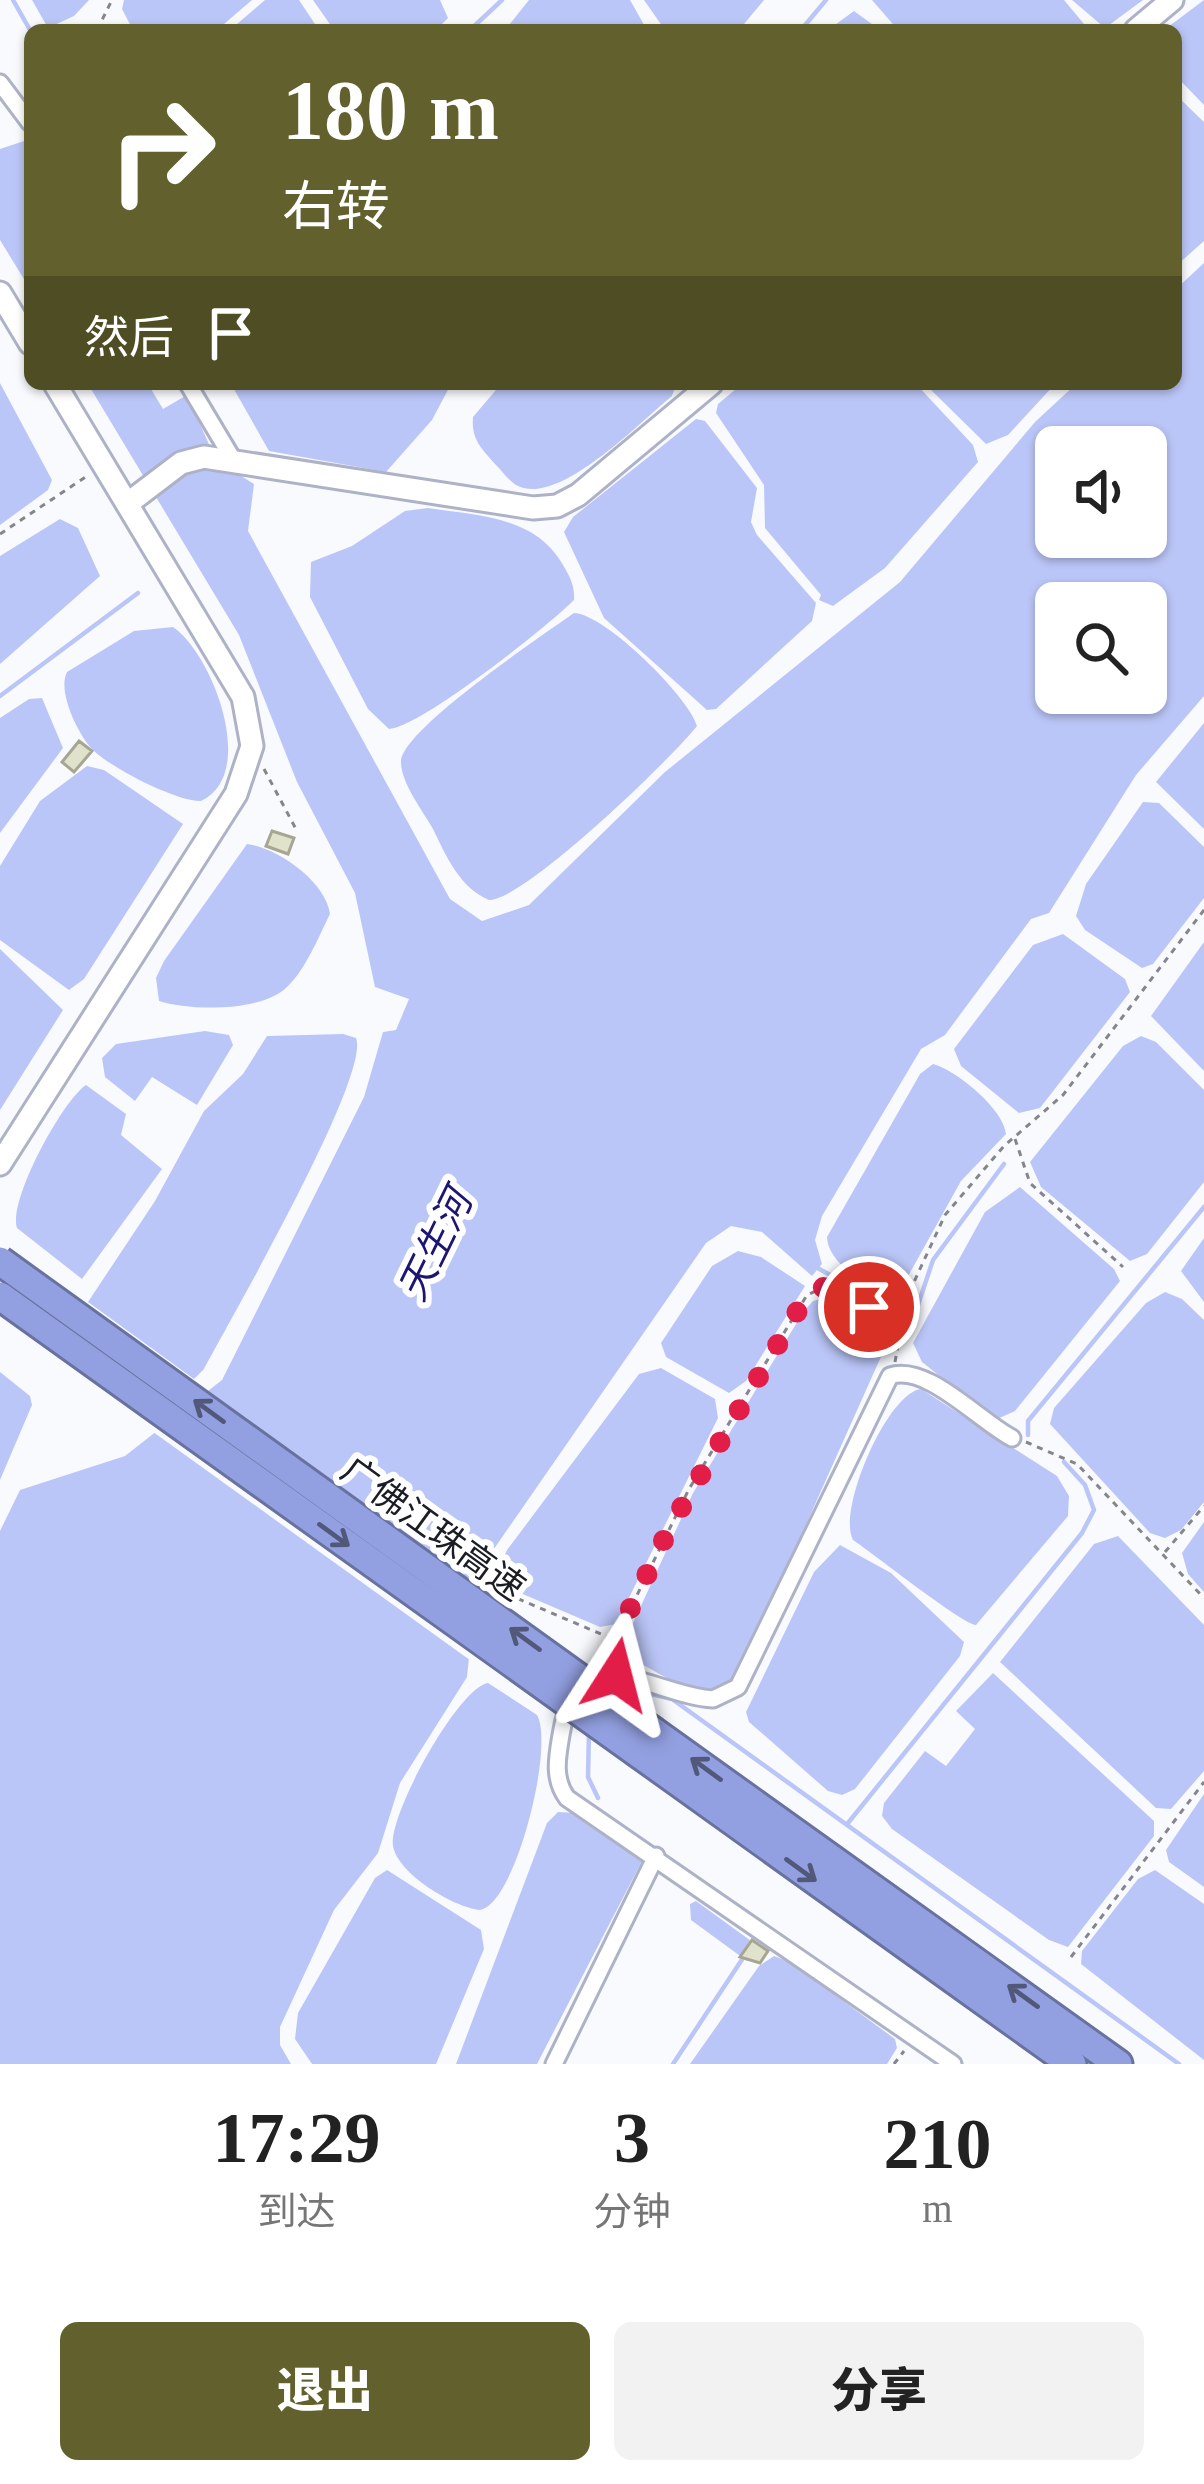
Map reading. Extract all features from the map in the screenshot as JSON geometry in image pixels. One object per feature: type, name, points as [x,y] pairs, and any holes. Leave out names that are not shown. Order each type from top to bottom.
[{"type":"highway","name":"广佛江珠高速","points":[[0,1261],[1072,2064]]},
{"type":"highway","name":"广佛江珠高速","points":[[0,1296],[1118,2064]]},
{"type":"street","points":[[1143,24],[1172,0]]},
{"type":"street","points":[[0,82],[24,116]]},
{"type":"street","points":[[0,293],[24,333]]},
{"type":"street","points":[[0,1164],[236,794],[252,746],[243,697],[59,390]]},
{"type":"street","points":[[192,390],[234,461]]},
{"type":"street","points":[[128,505],[181,463],[204,458],[533,508],[557,506],[578,495],[704,390]]},
{"type":"street","points":[[953,2064],[567,1798],[559,1786],[562,1725],[578,1692],[597,1680],[621,1675],[698,1699],[727,1696],[738,1687],[882,1385],[893,1376],[923,1376],[981,1422],[1012,1438]]},
{"type":"street","points":[[554,2064],[656,1856]]},
{"type":"path","points":[[0,534],[104,466]]},
{"type":"path","points":[[252,746],[297,831]]},
{"type":"path","points":[[893,1376],[907,1297],[945,1215],[1015,1137],[1063,1095],[1204,910]]},
{"type":"path","points":[[1015,1137],[1030,1183],[1123,1268]]},
{"type":"path","points":[[621,1675],[615,1640],[689,1489],[813,1289],[836,1288],[902,1326]]},
{"type":"path","points":[[1012,1438],[1077,1464],[1204,1598]]},
{"type":"path","points":[[1164,1553],[1204,1505]]},
{"type":"path","points":[[506,1594],[615,1640]]},
{"type":"path","points":[[1071,1957],[1204,1782]]},
{"type":"water","points":[[32,0],[89,0],[74,16],[46,24]]},
{"type":"water","points":[[124,0],[252,0],[224,24],[130,24],[122,9]]},
{"type":"water","points":[[265,0],[299,0],[315,24],[237,24]]},
{"type":"water","points":[[313,0],[440,0],[448,18],[442,24],[330,24]]},
{"type":"water","points":[[529,0],[630,0],[644,24],[510,24]]},
{"type":"water","points":[[644,0],[764,0],[744,24],[661,24]]},
{"type":"water","points":[[872,0],[1064,0],[1084,24],[893,24]]},
{"type":"water","points":[[1072,0],[1143,0],[1110,24],[1100,24]]},
{"type":"water","points":[[1204,0],[1204,105],[1182,82],[1182,24],[1172,24]]},
{"type":"water","points":[[854,11],[872,24],[836,24]]},
{"type":"water","points":[[1182,101],[1204,122],[1204,241],[1182,261]]},
{"type":"water","points":[[24,141],[24,279],[0,240],[0,149]]},
{"type":"water","name":"天生河","points":[[1204,263],[1204,696],[1136,775],[1049,913],[1031,919],[945,1035],[921,1049],[822,1216],[815,1240],[822,1264],[812,1276],[762,1232],[731,1226],[706,1243],[478,1572],[467,1677],[400,1783],[378,1853],[334,1910],[280,2027],[280,2045],[291,2064],[0,2064],[0,1531],[20,1490],[125,1456],[222,1380],[364,1097],[383,1032],[396,1030],[409,999],[375,987],[355,893],[297,782],[239,635],[92,390],[152,390],[163,409],[187,395],[216,460],[254,484],[248,531],[450,899],[482,921],[529,905],[665,772],[900,582],[1035,422],[1070,390],[1182,390],[1182,283]]},
{"type":"water","points":[[0,383],[52,480],[48,490],[0,525]]},
{"type":"water","points":[[234,390],[448,390],[432,420],[386,472],[269,451]]},
{"type":"water","points":[[496,390],[674,390],[598,459],[553,485],[533,489],[510,481],[482,449],[473,417]]},
{"type":"water","points":[[735,390],[922,390],[973,445],[978,462],[885,568],[833,606],[819,600],[821,595],[765,528],[764,485],[716,413],[718,404]]},
{"type":"water","points":[[931,390],[1049,390],[1008,435],[986,444]]},
{"type":"water","points":[[696,419],[705,421],[757,488],[751,522],[757,535],[816,603],[812,621],[716,709],[707,710],[604,618],[564,532],[573,517]]},
{"type":"water","points":[[428,508],[504,521],[537,537],[563,565],[574,600],[454,694],[389,729],[368,709],[310,597],[311,562],[352,546],[405,511]]},
{"type":"water","points":[[60,519],[78,528],[100,576],[0,664],[0,556]]},
{"type":"water","points":[[574,613],[605,627],[644,659],[679,696],[697,726],[564,854],[507,894],[489,900],[455,870],[408,788],[401,762],[407,748],[447,707]]},
{"type":"water","points":[[173,627],[202,661],[214,686],[228,741],[227,766],[218,787],[201,801],[160,790],[92,749],[71,712],[65,690],[67,672],[134,631]]},
{"type":"water","points":[[42,698],[63,748],[0,833],[0,718],[29,699]]},
{"type":"water","points":[[1204,723],[1204,829],[1156,782]]},
{"type":"water","points":[[87,766],[104,770],[183,824],[84,979],[69,990],[0,940],[0,866],[40,801]]},
{"type":"water","points":[[1143,802],[1159,803],[1204,847],[1204,898],[1153,964],[1142,968],[1085,930],[1076,916],[1086,884]]},
{"type":"water","points":[[247,844],[299,868],[327,902],[330,914],[306,962],[287,987],[261,1001],[207,1008],[159,1001],[156,978],[164,961]]},
{"type":"water","points":[[1063,934],[1125,979],[1130,992],[1040,1108],[1019,1113],[961,1066],[954,1049],[1033,945]]},
{"type":"water","points":[[1204,942],[1204,1071],[1151,1016]]},
{"type":"water","points":[[0,949],[63,1010],[0,1110]]},
{"type":"water","points":[[205,1031],[229,1035],[233,1045],[197,1105],[152,1077],[135,1101],[105,1077],[102,1058],[116,1044]]},
{"type":"water","points":[[343,1034],[356,1038],[355,1061],[342,1099],[267,1253],[204,1369],[194,1379],[88,1302],[155,1201],[204,1111],[243,1074],[267,1036]]},
{"type":"water","points":[[1141,1036],[1156,1042],[1204,1090],[1204,1182],[1147,1254],[1130,1261],[1041,1187],[1030,1162],[1123,1046]]},
{"type":"water","points":[[933,1064],[977,1092],[997,1113],[1006,1134],[961,1181],[902,1287],[880,1287],[844,1268],[827,1237],[920,1074]]},
{"type":"water","points":[[86,1085],[126,1114],[121,1135],[162,1169],[82,1279],[17,1228],[16,1215],[39,1152],[64,1110]]},
{"type":"water","points":[[1020,1187],[1114,1269],[1120,1281],[1015,1411],[995,1420],[922,1362],[913,1343],[985,1212]]},
{"type":"water","points":[[1204,1238],[1204,1302],[1181,1271]]},
{"type":"water","points":[[738,1251],[761,1257],[805,1286],[746,1381],[729,1393],[666,1357],[661,1343],[712,1266]]},
{"type":"water","points":[[1165,1292],[1182,1299],[1204,1320],[1204,1502],[1181,1530],[1165,1538],[1150,1533],[1050,1424],[1054,1408],[1146,1303]]},
{"type":"water","points":[[830,1297],[881,1327],[884,1350],[740,1672],[715,1688],[689,1687],[637,1661],[628,1634],[693,1493],[804,1311],[813,1301]]},
{"type":"water","points":[[661,1368],[715,1399],[718,1418],[616,1624],[600,1627],[511,1589],[498,1571],[507,1550],[639,1374]]},
{"type":"water","points":[[0,1372],[30,1396],[32,1405],[0,1480]]},
{"type":"water","points":[[921,1389],[1057,1476],[1069,1496],[1068,1516],[976,1625],[853,1540],[852,1505],[868,1455],[894,1410]]},
{"type":"water","points":[[1204,1522],[1204,1592],[1188,1574],[1182,1553]]},
{"type":"water","points":[[1118,1536],[1204,1625],[1204,1771],[1171,1809],[1156,1808],[1000,1662],[1094,1544]]},
{"type":"water","points":[[840,1545],[891,1573],[964,1642],[960,1656],[855,1789],[842,1795],[828,1791],[749,1722],[746,1712],[814,1572]]},
{"type":"water","points":[[993,1673],[1154,1821],[1154,1836],[1068,1947],[1049,1940],[892,1829],[882,1816],[884,1803],[925,1751],[946,1766],[975,1729],[956,1711]]},
{"type":"water","points":[[488,1683],[537,1715],[541,1758],[518,1854],[506,1882],[480,1910],[428,1887],[405,1867],[393,1846],[402,1808],[428,1754],[460,1706]]},
{"type":"water","points":[[1204,1794],[1204,1887],[1169,1862],[1166,1850]]},
{"type":"water","points":[[558,1812],[575,1813],[642,1861],[537,2064],[456,2064],[547,1823]]},
{"type":"water","points":[[387,1870],[481,1930],[484,1949],[436,2064],[312,2064],[295,2039],[298,2013],[375,1878]]},
{"type":"water","points":[[1155,1870],[1204,1904],[1204,2060],[1081,1964],[1082,1951],[1138,1879]]},
{"type":"water","points":[[696,1901],[758,1946],[747,1961],[691,1920],[690,1904]]},
{"type":"water","points":[[774,1956],[790,1962],[895,2039],[897,2048],[887,2064],[690,2064],[759,1966]]},
{"type":"pier","points":[[202,1388],[482,1589],[474,1663],[149,1429]]},
{"type":"building","points":[[79,741],[92,751],[74,772],[62,762]]},
{"type":"building","points":[[272,831],[294,838],[288,854],[266,846]]},
{"type":"building","points":[[752,1940],[768,1951],[760,1963],[740,1957]]},
{"type":"waterway","points":[[13,0],[27,24]]},
{"type":"waterway","points":[[476,24],[502,0]]},
{"type":"waterway","points":[[806,24],[826,0]]},
{"type":"waterway","points":[[0,696],[138,593]]},
{"type":"waterway","points":[[908,1309],[917,1308],[933,1260],[1004,1164]]},
{"type":"waterway","points":[[1028,1435],[1028,1421],[1204,1207]]},
{"type":"waterway","points":[[814,1266],[893,1310],[902,1310]]},
{"type":"waterway","points":[[848,1823],[1082,1533],[1094,1510],[1085,1485],[1064,1462]]},
{"type":"waterway","points":[[615,1694],[629,1689],[672,1699],[1179,2064]]},
{"type":"waterway","points":[[589,1731],[588,1777],[598,1798]]},
{"type":"waterway","points":[[673,2064],[743,1958]]},
{"type":"route","points":[[616,1675],[621,1675],[615,1640],[689,1489],[807,1295],[829,1285],[869,1307]]}]
